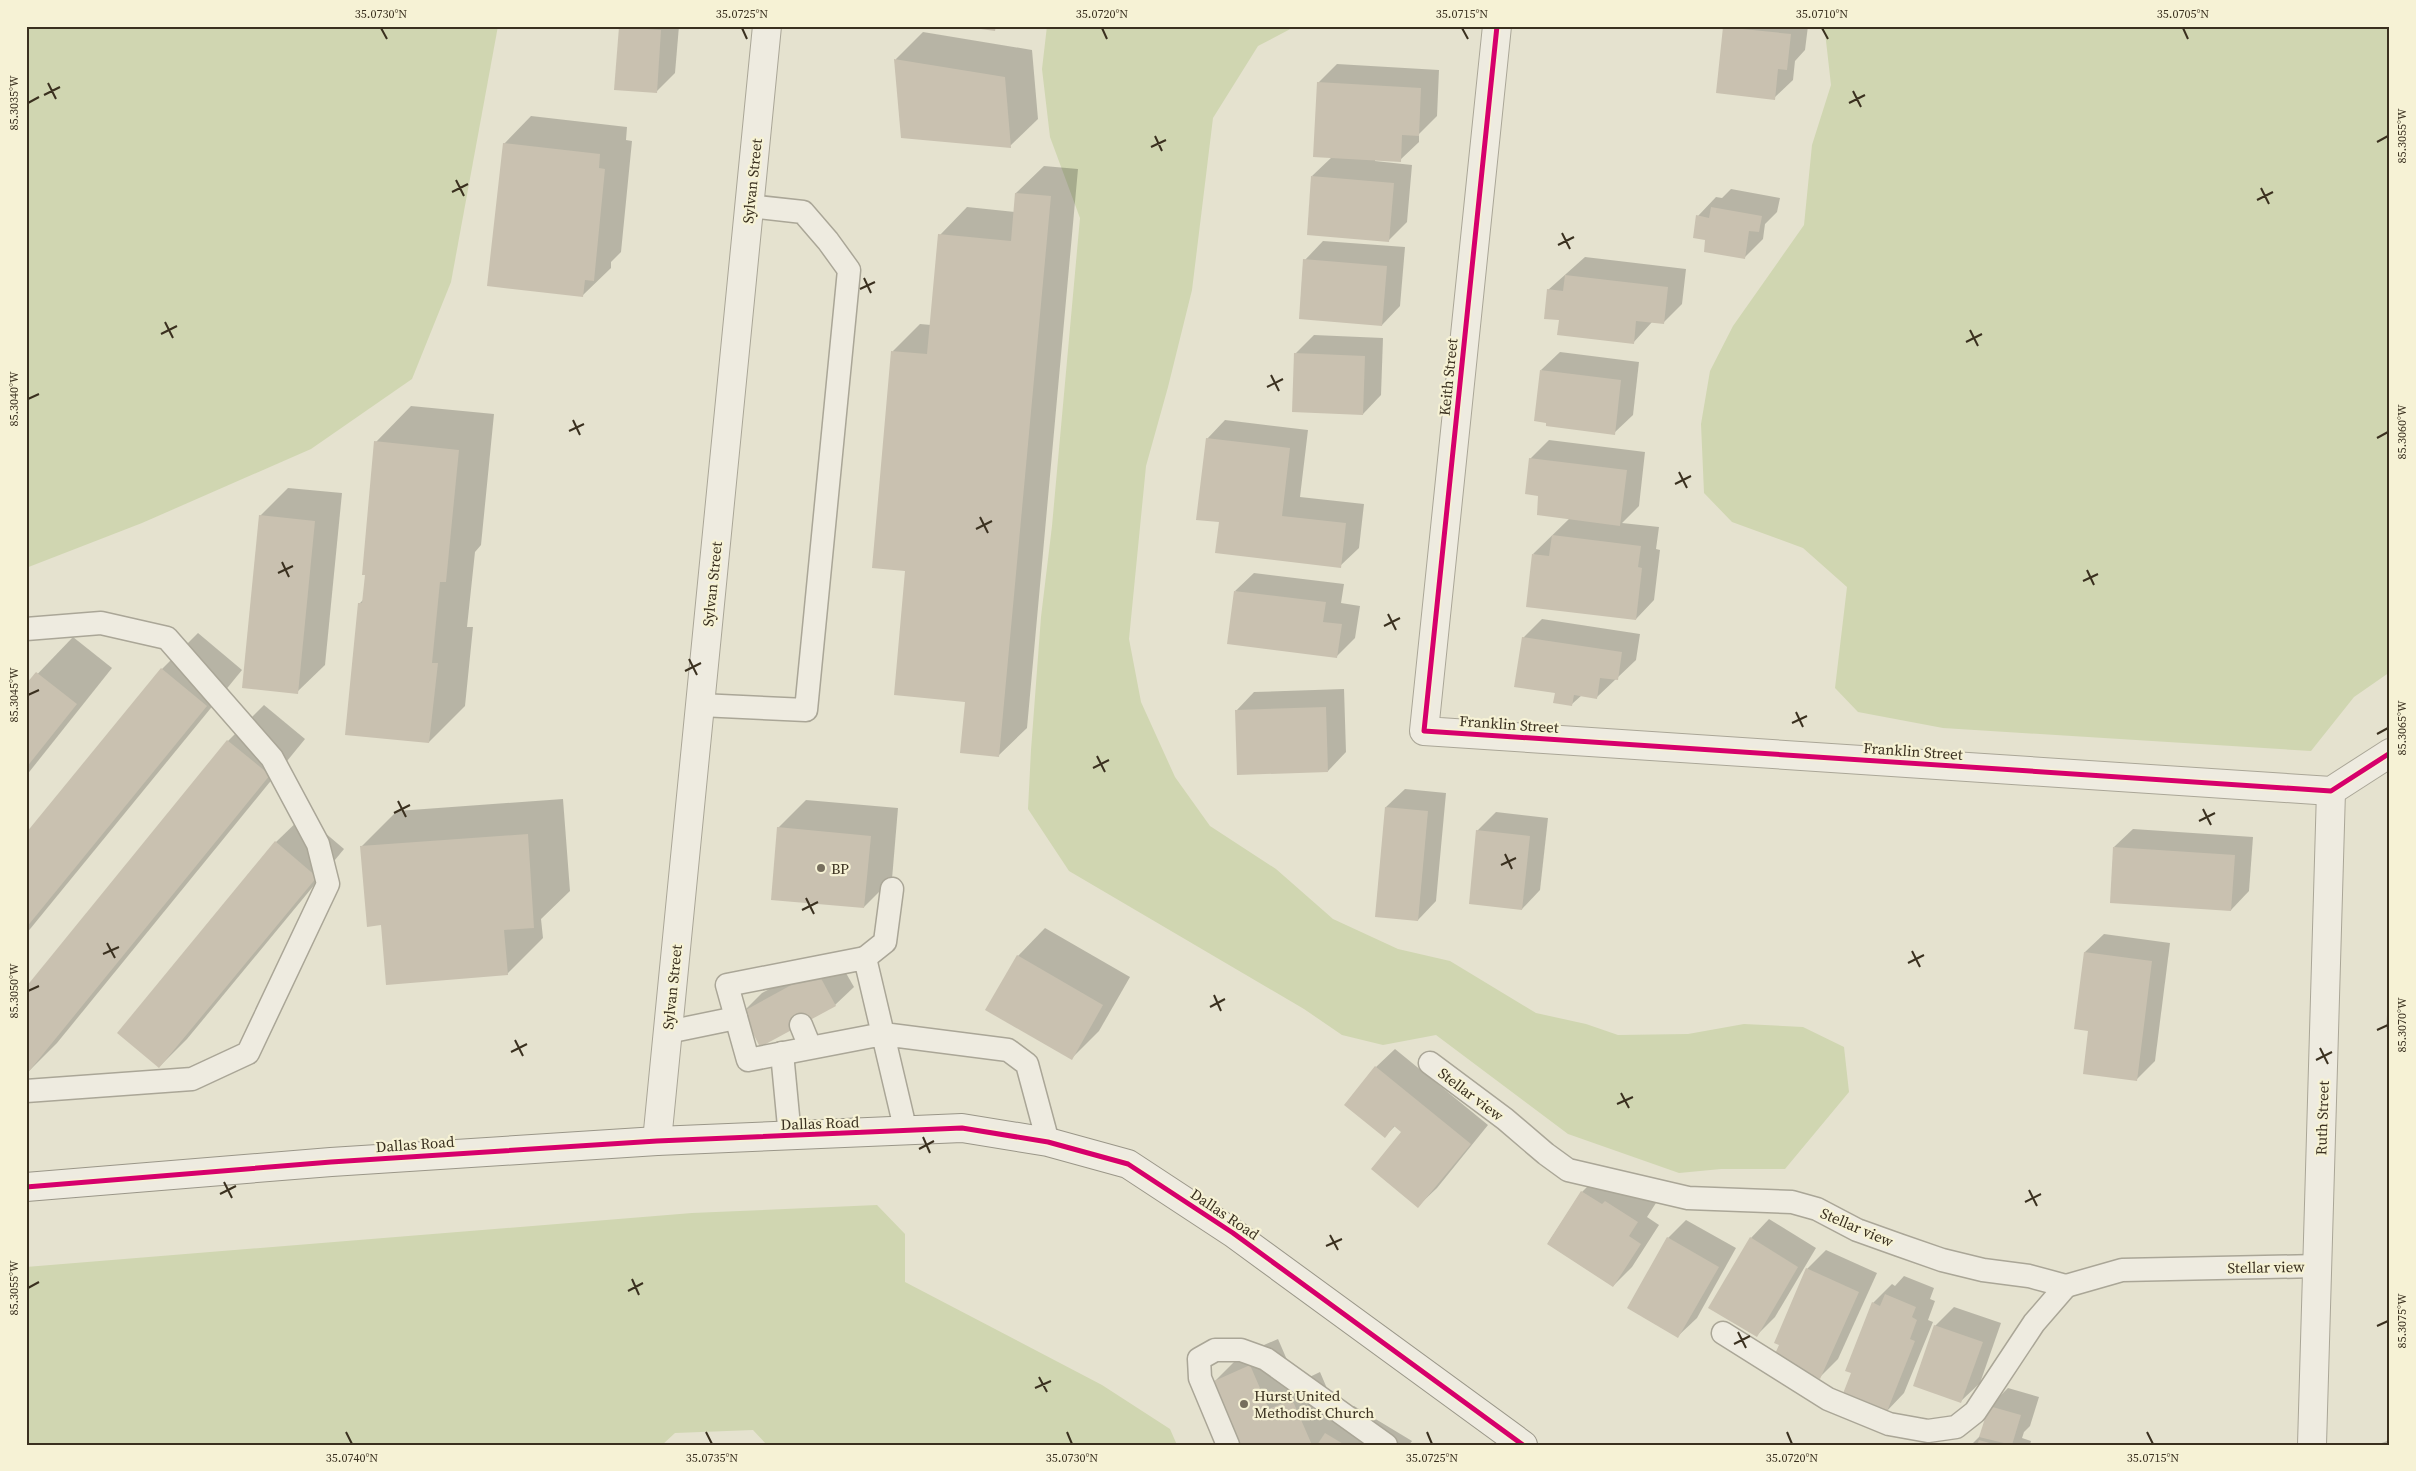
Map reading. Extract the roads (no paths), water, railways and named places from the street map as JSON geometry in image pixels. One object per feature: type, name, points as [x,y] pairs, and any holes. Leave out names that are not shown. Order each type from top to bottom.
[{"type":"street","name":"Sylvan Street","points":[[657,1141],[767,26]]},
{"type":"street","name":"Keith Street","points":[[1424,731],[1497,26]]},
{"type":"street","name":"Franklin Street","points":[[1424,731],[2331,791]]},
{"type":"street","points":[[2331,791],[2390,753]]},
{"type":"street","name":"Ruth Street","points":[[2312,1445],[2331,791]]},
{"type":"street","name":"Dallas Road","points":[[26,1187],[331,1162],[657,1141],[790,1137],[962,1128],[1048,1142],[1128,1164],[1233,1233],[1523,1445]]},
{"type":"lane","points":[[700,705],[806,710],[807,700],[849,270],[828,241],[803,212],[749,206]]},
{"type":"lane","points":[[26,629],[101,623],[167,638],[272,758],[318,844],[328,884],[248,1053],[192,1079],[26,1091]]},
{"type":"lane","points":[[892,889],[884,942],[864,958],[784,981],[728,985],[748,1060],[883,1034],[1008,1050],[1027,1064],[1048,1142]]},
{"type":"lane","points":[[864,958],[906,1132]]},
{"type":"lane","points":[[668,1032],[736,1018]]},
{"type":"lane","points":[[801,1025],[810,1047]]},
{"type":"lane","points":[[782,1053],[790,1137]]},
{"type":"lane","name":"Stellar view","points":[[1430,1063],[1505,1119],[1568,1170],[1688,1198],[1792,1202],[1817,1210],[1858,1230],[1942,1260],[1983,1270],[2029,1276],[2066,1286],[2122,1270],[2318,1266]]},
{"type":"lane","points":[[1723,1333],[1828,1399],[1889,1424],[1928,1431],[1956,1427],[1975,1412],[2034,1323],[2066,1286]]},
{"type":"lane","points":[[1228,1445],[1200,1378],[1199,1359],[1215,1350],[1241,1350],[1266,1359],[1386,1445]]},
{"type":"place","name":"BP","points":[[821,868]]},
{"type":"place","name":"Hurst United Methodist Church","points":[[1244,1404]]}]
